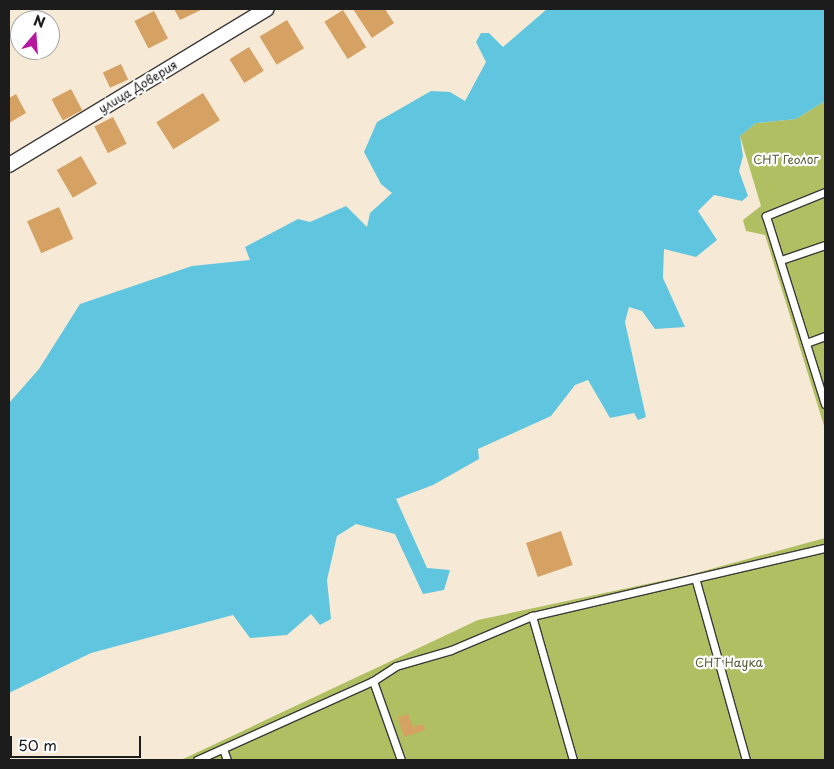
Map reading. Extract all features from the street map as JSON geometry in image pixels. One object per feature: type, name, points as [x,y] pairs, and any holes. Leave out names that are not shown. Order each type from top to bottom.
[{"type":"street","name":"улица Доверия","points":[[9,165],[267,9]]},
{"type":"lane","points":[[825,192],[766,216],[825,404]]},
{"type":"lane","points":[[781,260],[825,245]]},
{"type":"lane","points":[[806,343],[825,336]]},
{"type":"lane","points":[[197,760],[373,681],[396,666],[451,650],[532,616],[696,581],[825,548]]},
{"type":"lane","points":[[696,581],[746,760]]},
{"type":"lane","points":[[532,616],[573,760]]},
{"type":"lane","points":[[373,681],[401,760]]},
{"type":"lane","points":[[223,749],[227,760]]},
{"type":"green space","name":"СНТ Геолог","points":[[825,101],[825,429],[765,235],[746,231],[743,220],[761,206],[740,136],[756,123],[796,119]]},
{"type":"green space","name":"СНТ Наука","points":[[825,538],[825,760],[181,760],[478,620],[689,575]]},
{"type":"water","points":[[547,9],[825,9],[825,101],[796,119],[756,123],[740,136],[743,156],[739,171],[748,196],[742,201],[714,195],[698,211],[717,240],[696,257],[664,249],[663,278],[685,327],[655,329],[642,311],[629,307],[625,322],[646,417],[638,420],[634,413],[610,418],[588,380],[575,385],[551,416],[478,449],[479,459],[433,485],[396,499],[427,568],[450,570],[444,590],[423,594],[395,534],[356,524],[337,536],[327,580],[331,619],[320,625],[311,614],[287,635],[250,638],[233,615],[91,653],[9,693],[9,403],[39,369],[80,304],[192,266],[250,260],[245,247],[298,219],[310,222],[346,206],[367,227],[370,213],[392,193],[381,184],[364,152],[377,122],[431,91],[450,92],[465,101],[486,62],[476,42],[481,33],[489,33],[503,47]]},
{"type":"building","points":[[174,9],[203,9],[180,20]]},
{"type":"building","points":[[353,9],[385,9],[394,23],[372,38]]},
{"type":"building","points":[[343,10],[366,47],[348,59],[324,22]]},
{"type":"building","points":[[154,11],[168,39],[148,49],[134,21]]},
{"type":"building","points":[[287,20],[304,48],[277,65],[260,36]]},
{"type":"building","points":[[249,47],[264,71],[244,83],[229,59]]},
{"type":"building","points":[[121,64],[128,79],[110,88],[103,72]]},
{"type":"building","points":[[71,89],[82,110],[63,121],[52,99]]},
{"type":"building","points":[[203,93],[220,120],[173,149],[156,122]]},
{"type":"building","points":[[16,94],[26,113],[9,123],[9,98]]},
{"type":"building","points":[[113,117],[127,144],[108,153],[94,127]]},
{"type":"building","points":[[81,156],[97,184],[73,198],[57,170]]},
{"type":"building","points":[[59,207],[73,239],[41,253],[27,221]]},
{"type":"building","points":[[561,531],[573,565],[538,577],[526,543]]},
{"type":"building","points":[[408,714],[413,727],[423,724],[425,730],[404,737],[398,717]]}]
